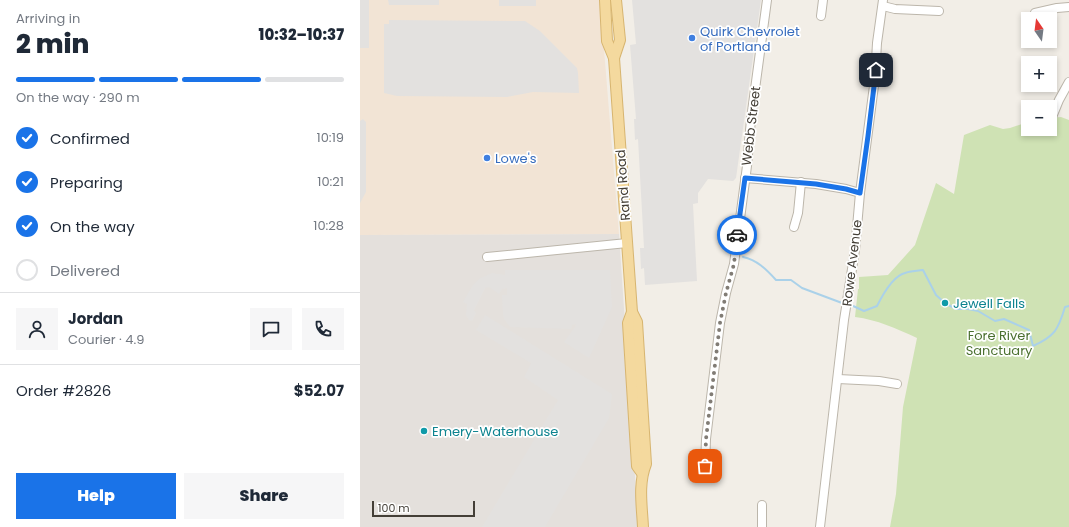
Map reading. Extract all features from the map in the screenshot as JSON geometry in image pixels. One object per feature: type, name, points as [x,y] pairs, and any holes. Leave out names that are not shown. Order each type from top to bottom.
[{"type":"main road","name":"Rand Road","points":[[604,0],[607,41],[614,58],[632,312],[628,324],[628,331],[637,466],[642,473],[641,485],[643,527]]},
{"type":"main road","name":"Rand Road","points":[[614,58],[620,40],[616,0]]},
{"type":"street","name":"Webb Street","points":[[705,466],[706,439],[720,323],[734,264],[767,0]]},
{"type":"street","points":[[821,16],[822,0]]},
{"type":"street","points":[[883,3],[895,9],[939,11]]},
{"type":"street","name":"Rowe Avenue","points":[[820,527],[844,320],[855,250],[860,193],[875,78],[877,43],[883,3]]},
{"type":"street","points":[[1041,12],[1069,7]]},
{"type":"street","points":[[1057,105],[1069,82]]},
{"type":"street","points":[[745,178],[801,182],[846,189],[860,193]]},
{"type":"street","points":[[794,228],[798,213],[801,182]]},
{"type":"street","points":[[486,257],[627,243]]},
{"type":"street","points":[[838,380],[879,381],[897,384]]},
{"type":"street","points":[[762,505],[762,527]]},
{"type":"shaded area","points":[[360,0],[600,0],[619,234],[360,235]]},
{"type":"shaded area","points":[[360,0],[369,0],[369,48],[360,48]]},
{"type":"shaded area","points":[[388,0],[439,0],[439,5],[389,5]]},
{"type":"shaded area","points":[[499,0],[536,0],[536,6],[499,6]]},
{"type":"shaded area","points":[[632,0],[761,0],[736,178],[733,181],[708,179],[698,193],[698,203],[693,204],[697,281],[645,285],[644,268],[641,269],[640,248],[644,248],[638,139],[635,140],[634,119],[636,119],[630,45],[636,44]]},
{"type":"shaded area","points":[[389,20],[525,21],[540,31],[577,68],[579,93],[533,92],[507,97],[397,96],[384,93],[384,24],[389,24]]},
{"type":"shaded area","points":[[363,119],[366,122],[366,192],[360,203],[360,121]]},
{"type":"shaded area","points":[[619,234],[638,527],[360,527],[360,235]]},
{"type":"shaded area","points":[[505,270],[610,270],[612,307],[589,358],[564,342],[576,324],[572,325],[571,329],[510,327],[504,319],[503,314],[502,295],[507,295],[507,288],[502,289],[499,294],[489,287],[485,288],[474,310],[476,313],[472,321],[469,320],[466,315],[467,304],[463,302],[473,285],[479,279],[492,273],[505,275]]},
{"type":"shaded area","points":[[485,315],[612,394],[609,418],[545,527],[482,527],[558,400],[524,377],[531,363],[476,330]]},
{"type":"green space","name":"Fore River Sanctuary","points":[[1057,117],[1061,117],[1069,120],[1069,527],[890,527],[896,494],[903,407],[917,338],[879,322],[855,317],[859,277],[888,275],[915,245],[936,183],[954,194],[964,135],[990,125],[1003,129],[1021,124],[1021,136],[1057,136]]},
{"type":"waterway","points":[[743,257],[753,260],[769,272],[776,280],[791,280],[802,288],[842,303]]},
{"type":"waterway","points":[[851,305],[864,311],[877,306],[888,287],[896,278],[907,272],[923,270],[936,295],[945,303],[956,309],[978,311],[995,321],[1004,319],[1029,330],[1033,346],[1046,339],[1055,331],[1058,327],[1065,307],[1069,306]]},
{"type":"way so far","points":[[705,466],[706,439],[720,323],[734,264],[737,235]]},
{"type":"place","name":"Quirk Chevrolet of Portland","points":[[692,38]]},
{"type":"place","name":"Lowe's","points":[[487,158]]},
{"type":"place","name":"Jewell Falls","points":[[945,303]]},
{"type":"place","name":"Emery-Waterhouse","points":[[424,431]]},
{"type":"route","points":[[737,235],[745,178],[816,184],[860,193],[876,70]]}]
